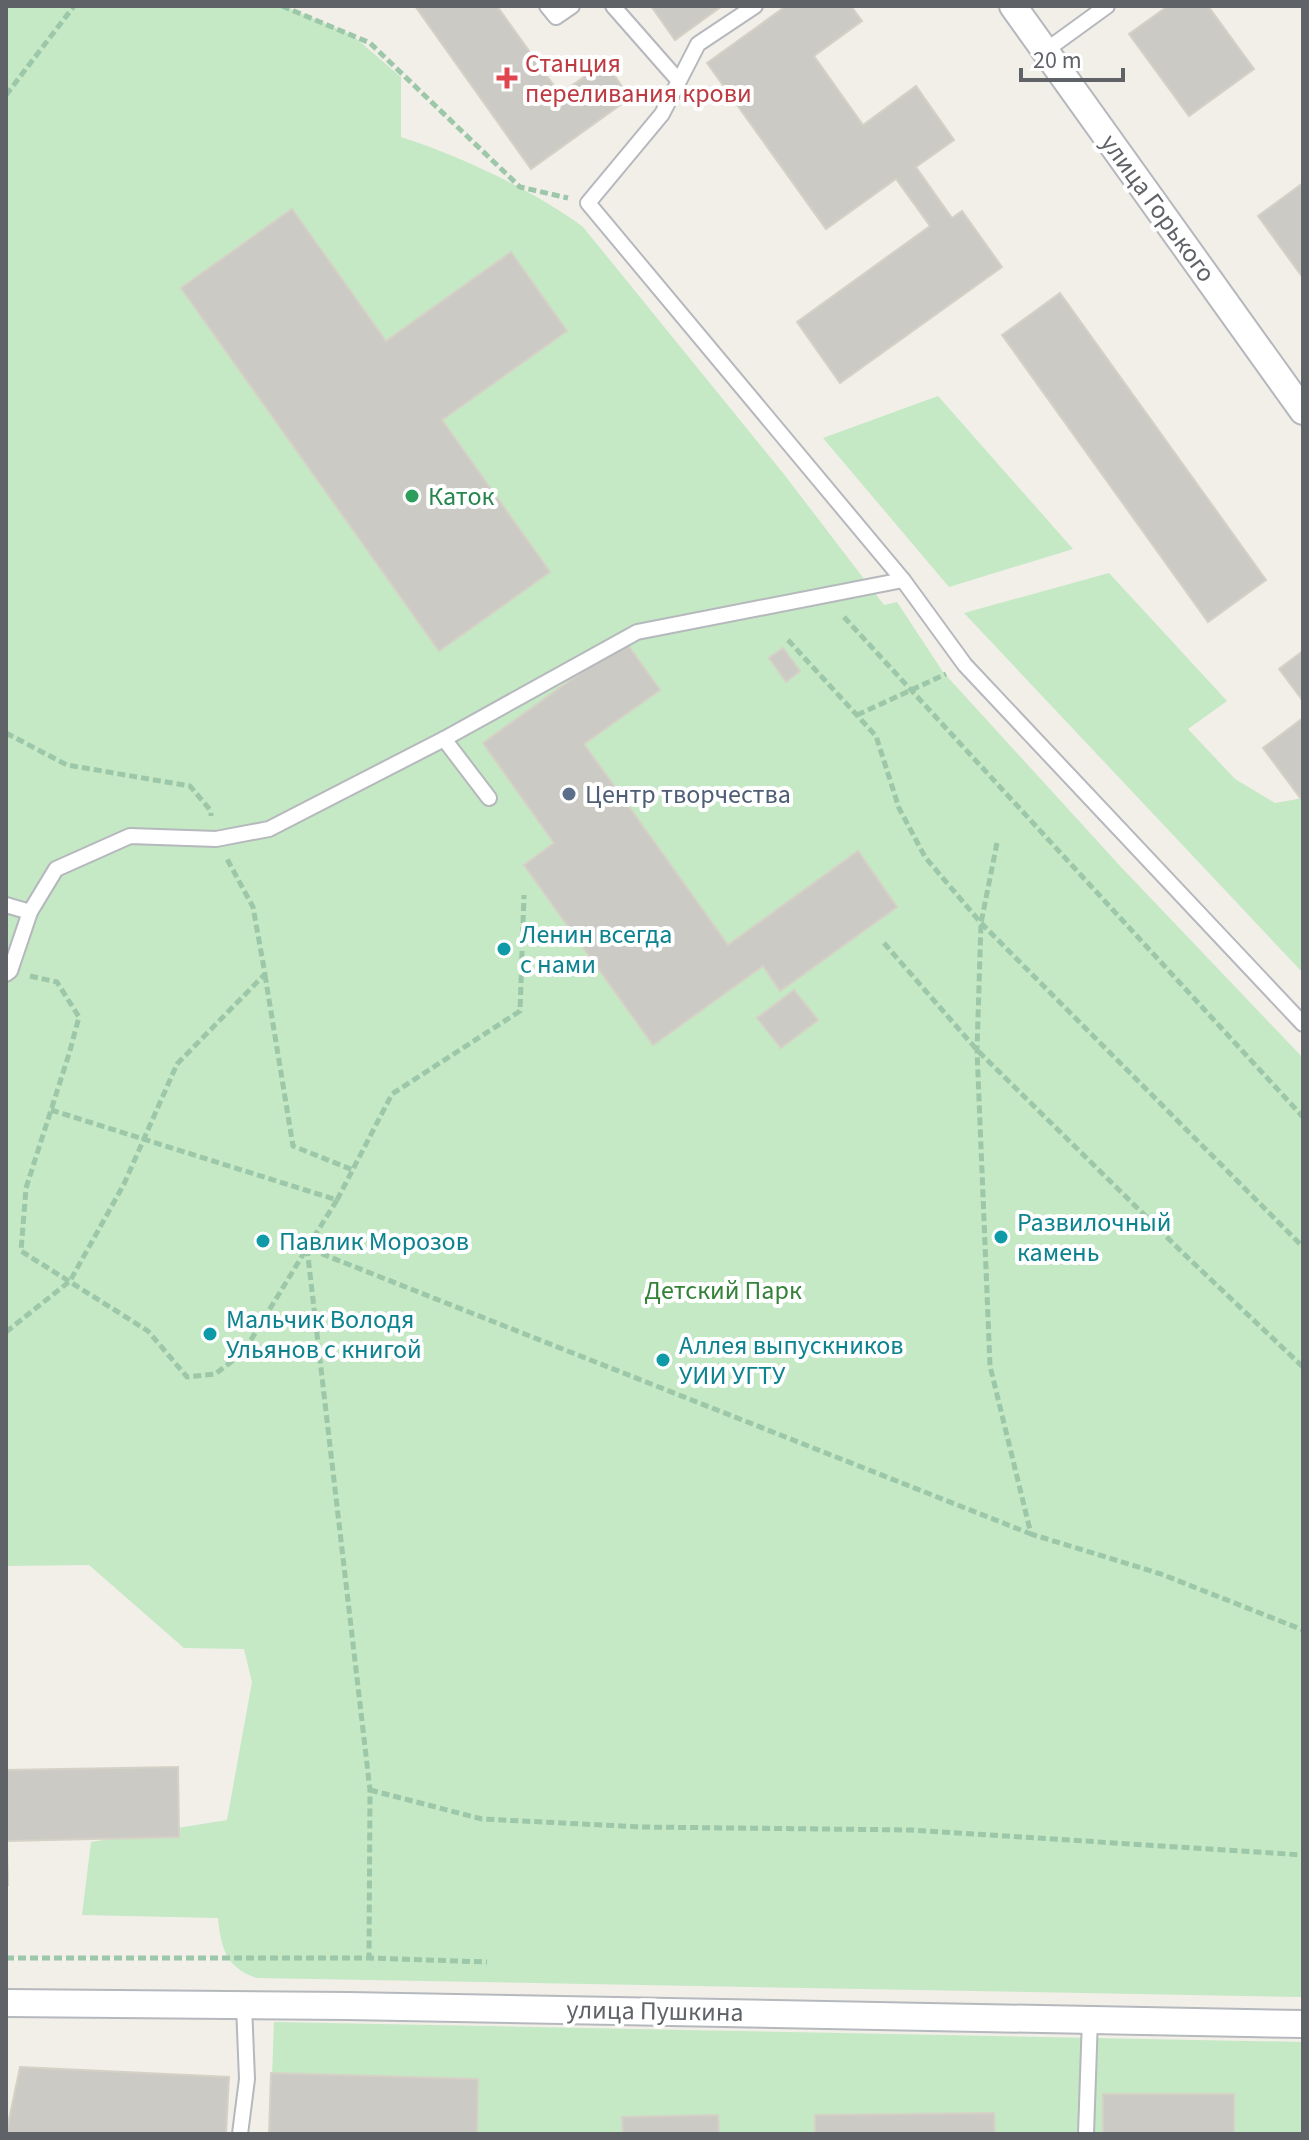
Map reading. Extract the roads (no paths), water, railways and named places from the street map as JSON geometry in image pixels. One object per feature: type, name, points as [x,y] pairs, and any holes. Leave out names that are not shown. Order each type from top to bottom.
[{"type":"street","name":"улица Горького","points":[[1013,6],[1303,411]]},
{"type":"street","name":"улица Пушкина","points":[[6,2003],[1090,2018],[1303,2024]]},
{"type":"lane","points":[[547,6],[556,17],[572,6]]},
{"type":"lane","points":[[613,6],[678,80]]},
{"type":"lane","points":[[755,6],[698,44],[662,114],[588,203],[903,580],[965,665],[1303,1024]]},
{"type":"lane","points":[[1045,51],[1107,6]]},
{"type":"lane","points":[[8,972],[30,912],[56,869],[130,836],[216,839],[269,829],[444,739],[637,632],[903,580]]},
{"type":"lane","points":[[444,739],[489,798]]},
{"type":"lane","points":[[6,905],[30,912]]},
{"type":"lane","points":[[240,2134],[247,2079],[244,2005]]},
{"type":"lane","points":[[1086,2134],[1090,2018]]},
{"type":"place","name":"Станция переливания крови","points":[[507,78]]},
{"type":"place","name":"Каток","points":[[412,496]]},
{"type":"place","name":"Центр творчества","points":[[569,794]]},
{"type":"place","name":"Ленин всегда с нами","points":[[504,949]]},
{"type":"place","name":"Развилочный камень","points":[[1001,1237]]},
{"type":"place","name":"Павлик Морозов","points":[[263,1241]]},
{"type":"place","name":"Мальчик Володя Ульянов с книгой","points":[[210,1334]]},
{"type":"place","name":"Аллея выпускников УИИ УГТУ","points":[[663,1360]]},
{"type":"park label","name":"Детский Парк","points":[[723,1290]]}]
